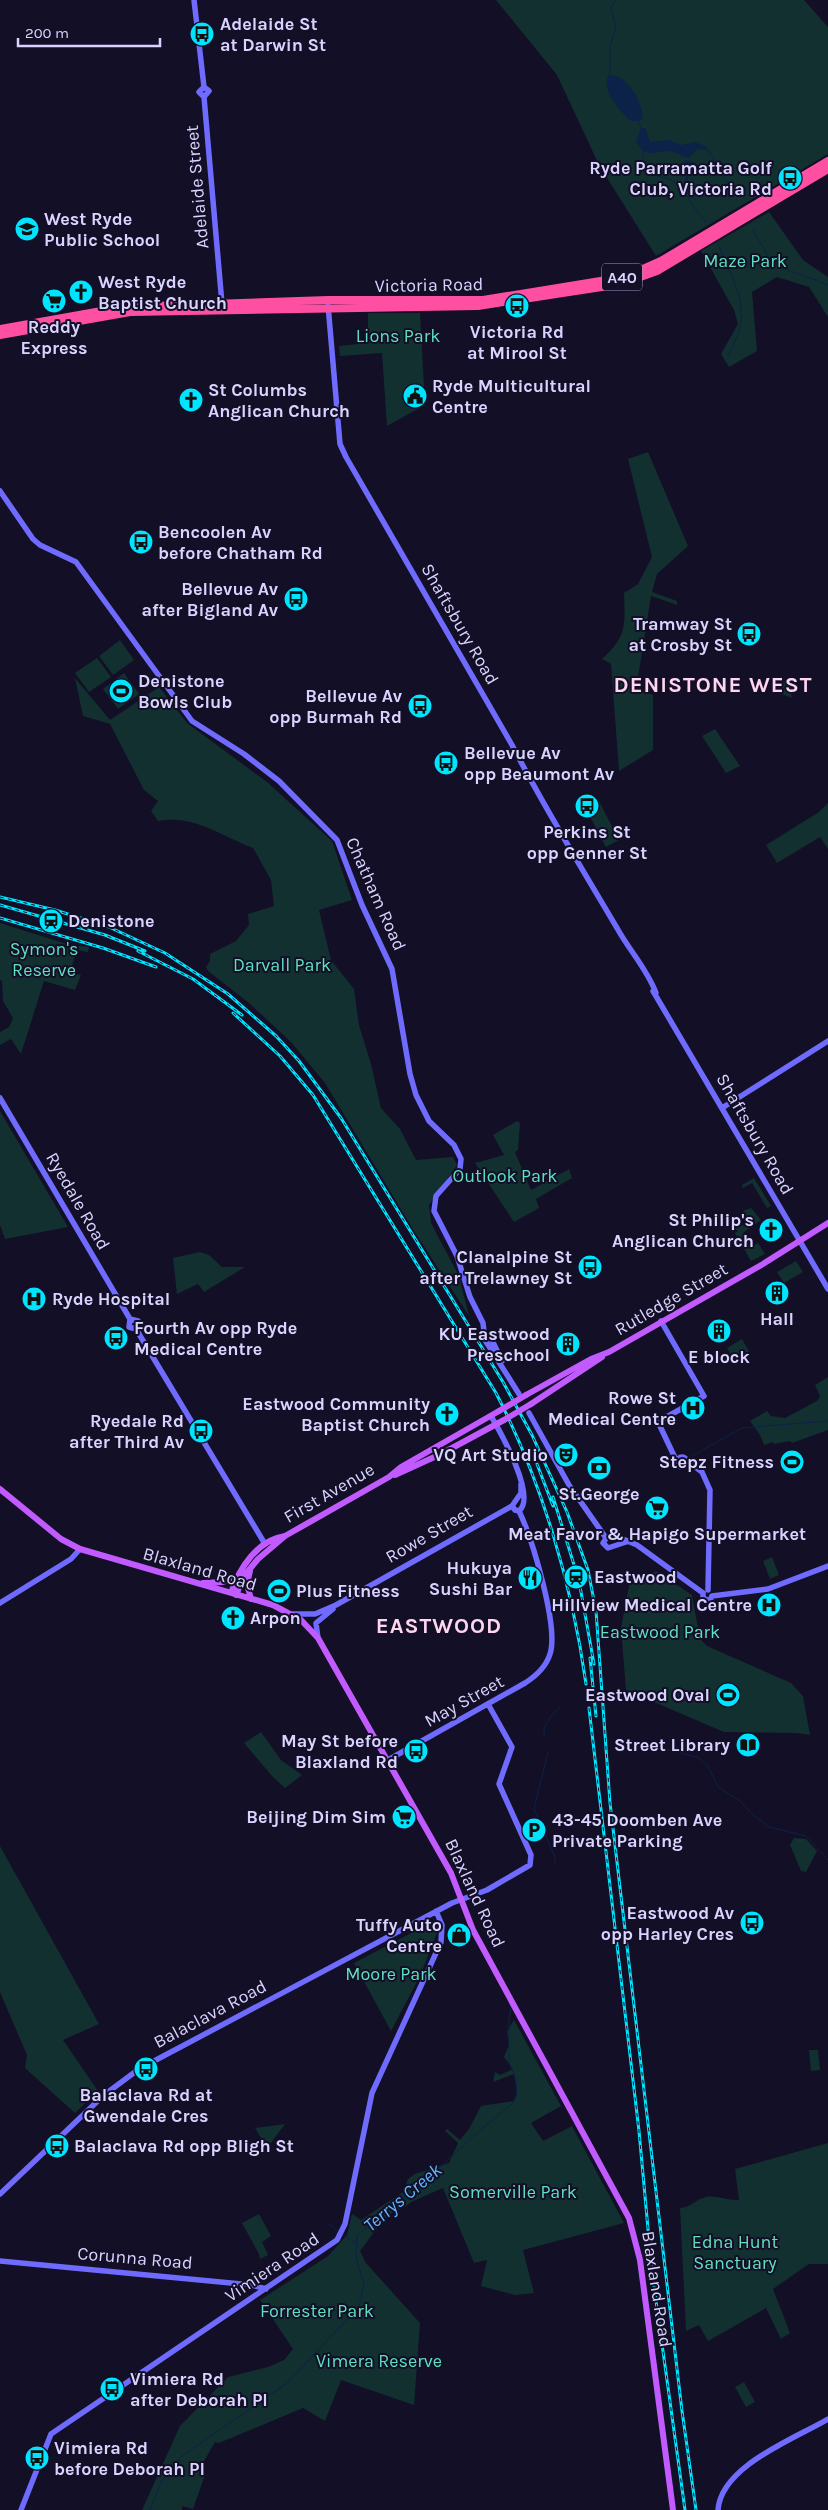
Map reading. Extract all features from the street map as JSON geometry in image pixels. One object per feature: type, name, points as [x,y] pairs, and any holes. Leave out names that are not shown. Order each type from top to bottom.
[{"type":"highway","name":"Victoria Road","points":[[0,329],[124,307],[222,307],[483,300],[624,277],[662,261],[828,161]]},
{"type":"highway","name":"Victoria Road","points":[[328,304],[490,306],[632,281],[664,266],[828,169]]},
{"type":"highway","name":"Victoria Road","points":[[0,335],[121,313],[222,307]]},
{"type":"main road","name":"Rutledge Street","points":[[526,1395],[591,1359],[609,1352],[828,1223]]},
{"type":"main road","name":"First Avenue","points":[[234,1594],[240,1583],[264,1552],[285,1536],[389,1477],[441,1454],[496,1425],[533,1403],[609,1352]]},
{"type":"main road","name":"First Avenue","points":[[389,1477],[401,1467],[526,1395]]},
{"type":"main road","points":[[526,1395],[533,1403]]},
{"type":"main road","name":"Blaxland Road","points":[[0,1490],[61,1539],[80,1549],[251,1599],[292,1614],[318,1638],[451,1872],[473,1930],[629,2218],[640,2260],[673,2510]]},
{"type":"main road","name":"First Avenue","points":[[234,1594],[236,1578],[249,1559],[265,1544],[277,1537],[285,1536]]},
{"type":"main road","points":[[251,1568],[247,1584],[251,1599]]},
{"type":"main road","points":[[194,1583],[223,1582],[236,1578]]},
{"type":"street","name":"Adelaide Street","points":[[194,0],[204,87],[209,91],[204,96],[222,307]]},
{"type":"street","name":"Shaftsbury Road","points":[[328,304],[340,444],[346,457],[626,944],[642,966],[656,994],[828,1289]]},
{"type":"street","name":"Chatham Road","points":[[0,491],[33,539],[40,545],[76,562],[192,721],[244,754],[279,781],[337,840],[362,905],[392,969],[410,1074],[416,1095],[429,1121],[454,1145],[461,1159],[460,1169],[436,1196],[433,1207],[457,1256],[473,1306],[519,1394]]},
{"type":"street","points":[[722,1108],[828,1041]]},
{"type":"street","name":"Ryedale Road","points":[[0,1098],[130,1319],[129,1327],[136,1329],[265,1544]]},
{"type":"street","points":[[661,1322],[704,1396],[662,1419],[659,1424],[664,1436],[684,1467],[704,1476]]},
{"type":"street","points":[[529,1413],[569,1485],[608,1538],[629,1541],[705,1592]]},
{"type":"street","points":[[491,1416],[525,1489],[522,1502],[523,1508],[519,1511],[515,1510],[513,1503]]},
{"type":"street","points":[[681,1460],[702,1472],[709,1486],[711,1496],[706,1600],[710,1600],[712,1596],[768,1589],[828,1566]]},
{"type":"street","points":[[513,1503],[520,1493],[520,1477]]},
{"type":"street","points":[[513,1503],[522,1502]]},
{"type":"street","name":"Rowe Street","points":[[292,1614],[315,1614],[336,1606],[513,1503]]},
{"type":"street","name":"May Street","points":[[388,1760],[530,1679],[548,1660],[552,1642],[550,1616],[537,1566],[519,1511]]},
{"type":"street","points":[[608,1538],[603,1545],[607,1548],[629,1541]]},
{"type":"street","points":[[0,1603],[71,1559],[80,1549]]},
{"type":"street","name":"Rowe Street","points":[[318,1638],[316,1623],[336,1606]]},
{"type":"street","name":"Balaclava Road","points":[[0,2194],[104,2095],[133,2072],[436,1911],[461,1899],[478,1894],[528,1866],[532,1861],[526,1843],[499,1787],[500,1778],[512,1747],[488,1704]]},
{"type":"street","name":"Vimiera Road","points":[[21,2510],[51,2434],[329,2246],[339,2236],[344,2228],[372,2093],[440,1942],[442,1925],[436,1911]]},
{"type":"street","name":"Corunna Road","points":[[0,2261],[252,2284],[266,2289]]},
{"type":"street","points":[[718,2510],[723,2492],[735,2476],[759,2456],[828,2420]]},
{"type":"green space","points":[[496,0],[804,0],[828,27],[828,154],[656,256],[599,165],[557,75]]},
{"type":"green space","name":"Maze Park","points":[[769,212],[803,260],[828,277],[828,317],[809,287],[777,277],[752,292],[757,351],[729,367],[721,354],[738,324],[734,310],[701,251]]},
{"type":"green space","name":"Lions Park","points":[[368,313],[420,313],[425,405],[387,426],[382,353],[340,356],[339,346],[368,343]]},
{"type":"green space","points":[[648,452],[688,546],[657,574],[652,592],[677,601],[677,605],[651,596],[636,690],[653,695],[653,750],[619,771],[611,664],[602,659],[616,644],[623,630],[624,593],[638,584],[652,557],[628,459]]},
{"type":"green space","name":"Denistone Bowls Club","points":[[120,640],[134,660],[113,675],[99,656]]},
{"type":"green space","name":"Denistone Bowls Club","points":[[97,658],[111,677],[89,692],[75,673]]},
{"type":"green space","name":"Denistone Bowls Club","points":[[124,673],[139,694],[118,709],[103,689]]},
{"type":"green space","name":"Darvall Park","points":[[75,678],[110,720],[159,687],[187,723],[267,782],[332,841],[352,900],[319,910],[331,960],[354,989],[359,1025],[371,1064],[381,1108],[400,1129],[416,1160],[453,1157],[457,1165],[429,1205],[431,1223],[459,1276],[469,1316],[414,1231],[325,1083],[291,1042],[249,1003],[208,971],[206,967],[210,961],[210,954],[236,941],[249,925],[248,914],[274,906],[271,880],[253,848],[195,823],[171,820],[158,821],[151,811],[158,801],[144,790],[110,724],[83,716]]},
{"type":"green space","points":[[788,679],[792,698],[774,691],[775,688]]},
{"type":"green space","points":[[715,729],[740,766],[726,773],[702,736]]},
{"type":"green space","points":[[598,799],[619,840],[606,847],[585,807]]},
{"type":"green space","points":[[828,803],[828,849],[820,837],[777,863],[766,845],[819,812]]},
{"type":"green space","name":"Symon's Reserve","points":[[0,923],[70,945],[89,947],[88,952],[77,950],[70,972],[81,975],[75,990],[44,981],[21,1054],[11,1039],[0,1045],[0,1032],[9,1027],[13,1018],[3,1001],[2,980],[0,981]]},
{"type":"green space","points":[[0,1111],[68,1227],[5,1239],[0,1225]]},
{"type":"green space","name":"Outlook Park","points":[[517,1121],[520,1123],[518,1150],[515,1152],[531,1190],[569,1169],[572,1178],[536,1199],[539,1208],[514,1222],[475,1163],[504,1155],[493,1135]]},
{"type":"green space","points":[[754,1178],[771,1206],[767,1208],[752,1183],[743,1188],[742,1185]]},
{"type":"green space","points":[[751,1208],[761,1220],[743,1233],[751,1247],[758,1243],[765,1254],[751,1261],[735,1233],[738,1231],[732,1227],[740,1223],[742,1226],[746,1224],[745,1221],[748,1219],[743,1211]]},
{"type":"green space","points":[[200,1252],[209,1255],[222,1267],[245,1267],[204,1292],[198,1284],[177,1294],[173,1258]]},
{"type":"green space","points":[[796,1261],[803,1272],[784,1283],[777,1272]]},
{"type":"green space","points":[[742,1339],[751,1355],[736,1364],[727,1348]]},
{"type":"green space","points":[[828,1377],[828,1430],[792,1443],[790,1441],[774,1444],[773,1442],[764,1445],[760,1435],[750,1421],[767,1411],[771,1416],[785,1418],[817,1401],[820,1396],[815,1385]]},
{"type":"green space","points":[[772,1557],[779,1575],[770,1579],[763,1561]]},
{"type":"green space","name":"Eastwood Park","points":[[656,1571],[692,1595],[700,1639],[707,1646],[791,1683],[803,1696],[810,1735],[797,1733],[724,1732],[626,1690],[621,1628],[630,1581],[643,1580]]},
{"type":"green space","points":[[261,1732],[281,1760],[302,1775],[285,1788],[272,1776],[244,1743]]},
{"type":"green space","points":[[794,1838],[806,1839],[817,1851],[806,1872],[801,1871],[790,1845]]},
{"type":"green space","points":[[0,1846],[99,2024],[63,2040],[98,2091],[75,2113],[25,2068],[27,2055],[0,1992]]},
{"type":"green space","name":"Moore Park","points":[[436,1920],[438,1930],[420,1976],[391,2031],[354,1963]]},
{"type":"green space","points":[[514,2020],[561,2106],[531,2123],[543,2141],[572,2126],[624,2223],[523,2250],[534,2293],[515,2295],[481,2286],[487,2260],[474,2263],[443,2188],[411,2202],[394,2212],[381,2224],[360,2251],[366,2263],[420,2323],[414,2405],[341,2380],[325,2421],[303,2408],[219,2443],[215,2442],[199,2470],[205,2475],[193,2509],[182,2506],[182,2510],[142,2510],[180,2426],[228,2377],[268,2367],[284,2360],[293,2349],[260,2300],[328,2256],[347,2235],[352,2214],[361,2220],[403,2192],[408,2179],[415,2174],[449,2163],[458,2143],[445,2131],[447,2129],[460,2140],[469,2129],[481,2106],[514,2101],[517,2093],[514,2074],[493,2082],[495,2072],[500,2075],[513,2069],[504,2057],[509,2045],[507,2031]]},
{"type":"green space","points":[[809,2050],[818,2050],[820,2070],[811,2071]]},
{"type":"green space","points":[[285,2124],[267,2148],[255,2128]]},
{"type":"green space","name":"Edna Hunt Sanctuary","points":[[828,2143],[828,2264],[809,2264],[773,2289],[790,2333],[781,2339],[766,2308],[708,2341],[699,2325],[686,2331],[680,2208],[687,2207],[706,2197],[739,2200],[735,2169]]},
{"type":"green space","points":[[259,2214],[271,2236],[262,2242],[268,2255],[260,2259],[242,2223]]},
{"type":"green space","points":[[744,2382],[755,2402],[746,2407],[735,2387]]},
{"type":"water","points":[[609,75],[622,79],[633,90],[642,111],[643,118],[639,121],[631,121],[612,100],[607,87]]},
{"type":"water","points":[[641,128],[645,128],[650,142],[669,140],[681,145],[695,142],[707,147],[708,150],[697,149],[689,158],[672,151],[648,153],[640,148],[636,142]]},
{"type":"water","points":[[686,160],[694,162],[696,167],[688,178],[686,188],[684,185],[686,175],[681,170],[682,163]]},
{"type":"waterway","points":[[610,76],[610,47],[616,27],[611,8],[616,0]]},
{"type":"waterway","points":[[639,121],[641,129]]},
{"type":"waterway","points":[[643,148],[643,167],[647,174],[671,180],[678,185],[706,222]]},
{"type":"waterway","points":[[708,150],[732,190]]},
{"type":"waterway","points":[[753,230],[769,258],[783,268],[828,285]]},
{"type":"waterway","points":[[717,242],[735,283],[741,305],[739,331],[728,356]]},
{"type":"waterway","name":"Terrys Creek","points":[[692,1456],[742,1428],[828,1421]]},
{"type":"waterway","name":"Terrys Creek","points":[[544,1735],[547,1723],[561,1706]]},
{"type":"waterway","points":[[631,1740],[699,1758],[708,1766],[718,1787],[740,1801],[753,1815],[769,1827],[806,1836],[828,1860]]},
{"type":"waterway","name":"Terrys Creek","points":[[548,1752],[534,1809],[555,1857],[555,1863]]},
{"type":"waterway","name":"Terrys Creek","points":[[150,2510],[161,2482],[182,2456],[286,2384],[359,2307],[364,2284],[356,2258],[357,2236],[423,2176],[437,2170],[513,2103],[517,2094],[516,2079],[509,2062],[511,2006]]},
{"type":"waterway","points":[[329,2224],[338,2231]]},
{"type":"waterway","points":[[342,2234],[357,2244]]},
{"type":"railway","points":[[0,897],[55,910],[109,927],[165,953],[228,994],[276,1036],[299,1061],[341,1118],[503,1382],[532,1435],[567,1512],[588,1570],[596,1611],[610,1803],[682,2411],[696,2510]]},
{"type":"railway","points":[[0,905],[105,935],[145,951]]},
{"type":"railway","points":[[0,918],[103,948],[156,967]]},
{"type":"railway","points":[[138,951],[193,979],[242,1015]]},
{"type":"railway","points":[[233,1013],[280,1056],[313,1095],[496,1393],[528,1462],[553,1534],[564,1571],[586,1684]]},
{"type":"railway","points":[[537,1464],[553,1506]]},
{"type":"railway","points":[[553,1497],[579,1581],[594,1664]]},
{"type":"railway","points":[[590,1658],[596,1716]]},
{"type":"railway","points":[[589,1708],[639,2131],[652,2272],[685,2510]]},
{"type":"place","name":"Adelaide St at Darwin St","points":[[202,34]]},
{"type":"place","name":"Ryde Parramatta Golf Club, Victoria Rd","points":[[790,178]]},
{"type":"place","name":"West Ryde Public School","points":[[27,229]]},
{"type":"place","name":"West Ryde Baptist Church","points":[[81,292]]},
{"type":"place","name":"Reddy Express","points":[[54,301]]},
{"type":"place","name":"Victoria Rd at Mirool St","points":[[517,306]]},
{"type":"place","name":"Ryde Multicultural Centre","points":[[415,396]]},
{"type":"place","name":"St Columbs Anglican Church","points":[[191,400]]},
{"type":"place","name":"Bencoolen Av before Chatham Rd","points":[[141,542]]},
{"type":"place","name":"Bellevue Av after Bigland Av","points":[[296,599]]},
{"type":"place","name":"Tramway St at Crosby St","points":[[749,634]]},
{"type":"place","name":"Denistone Bowls Club","points":[[121,691]]},
{"type":"place","name":"Bellevue Av opp Burmah Rd","points":[[420,706]]},
{"type":"place","name":"Bellevue Av opp Beaumont Av","points":[[446,763]]},
{"type":"place","name":"Perkins St opp Genner St","points":[[587,806]]},
{"type":"place","name":"Denistone","points":[[51,921]]},
{"type":"place","name":"St Philip's Anglican Church","points":[[771,1230]]},
{"type":"place","name":"Clanalpine St after Trelawney St","points":[[590,1267]]},
{"type":"place","name":"Hall","points":[[777,1293]]},
{"type":"place","name":"Ryde Hospital","points":[[34,1299]]},
{"type":"place","name":"E block","points":[[719,1331]]},
{"type":"place","name":"Fourth Av opp Ryde Medical Centre","points":[[116,1338]]},
{"type":"place","name":"KU Eastwood Preschool","points":[[568,1344]]},
{"type":"place","name":"Rowe St Medical Centre","points":[[693,1408]]},
{"type":"place","name":"Eastwood Community Baptist Church","points":[[447,1414]]},
{"type":"place","name":"Ryedale Rd after Third Av","points":[[201,1431]]},
{"type":"place","name":"VQ Art Studio","points":[[566,1455]]},
{"type":"place","name":"Stepz Fitness","points":[[792,1462]]},
{"type":"place","name":"St.George","points":[[599,1468]]},
{"type":"place","name":"Meat Favor & Hapigo Supermarket","points":[[657,1508]]},
{"type":"place","name":"Eastwood","points":[[576,1577]]},
{"type":"place","name":"Hukuya Sushi Bar","points":[[530,1578]]},
{"type":"place","name":"Plus Fitness","points":[[279,1591]]},
{"type":"place","name":"Hillview Medical Centre","points":[[769,1605]]},
{"type":"place","name":"Arpon","points":[[233,1618]]},
{"type":"place","name":"Eastwood Oval","points":[[728,1695]]},
{"type":"place","name":"Street Library","points":[[748,1745]]},
{"type":"place","name":"May St before Blaxland Rd","points":[[416,1751]]},
{"type":"place","name":"Beijing Dim Sim","points":[[404,1817]]},
{"type":"place","name":"43-45 Doomben Ave Private Parking","points":[[534,1830]]},
{"type":"place","name":"Eastwood Av opp Harley Cres","points":[[752,1923]]},
{"type":"place","name":"Tuffy Auto Centre","points":[[459,1935]]},
{"type":"place","name":"Balaclava Rd at Gwendale Cres","points":[[146,2069]]},
{"type":"place","name":"Balaclava Rd opp Bligh St","points":[[57,2146]]},
{"type":"place","name":"Vimiera Rd after Deborah Pl","points":[[112,2389]]},
{"type":"place","name":"Vimiera Rd before Deborah Pl","points":[[37,2458]]},
{"type":"district","name":"DENISTONE WEST","points":[[713,684]]},
{"type":"district","name":"EASTWOOD","points":[[439,1625]]},
{"type":"park label","name":"Somerville Park","points":[[513,2192]]},
{"type":"park label","name":"Forrester Park","points":[[317,2311]]},
{"type":"park label","name":"Vimera Reserve","points":[[379,2361]]}]
